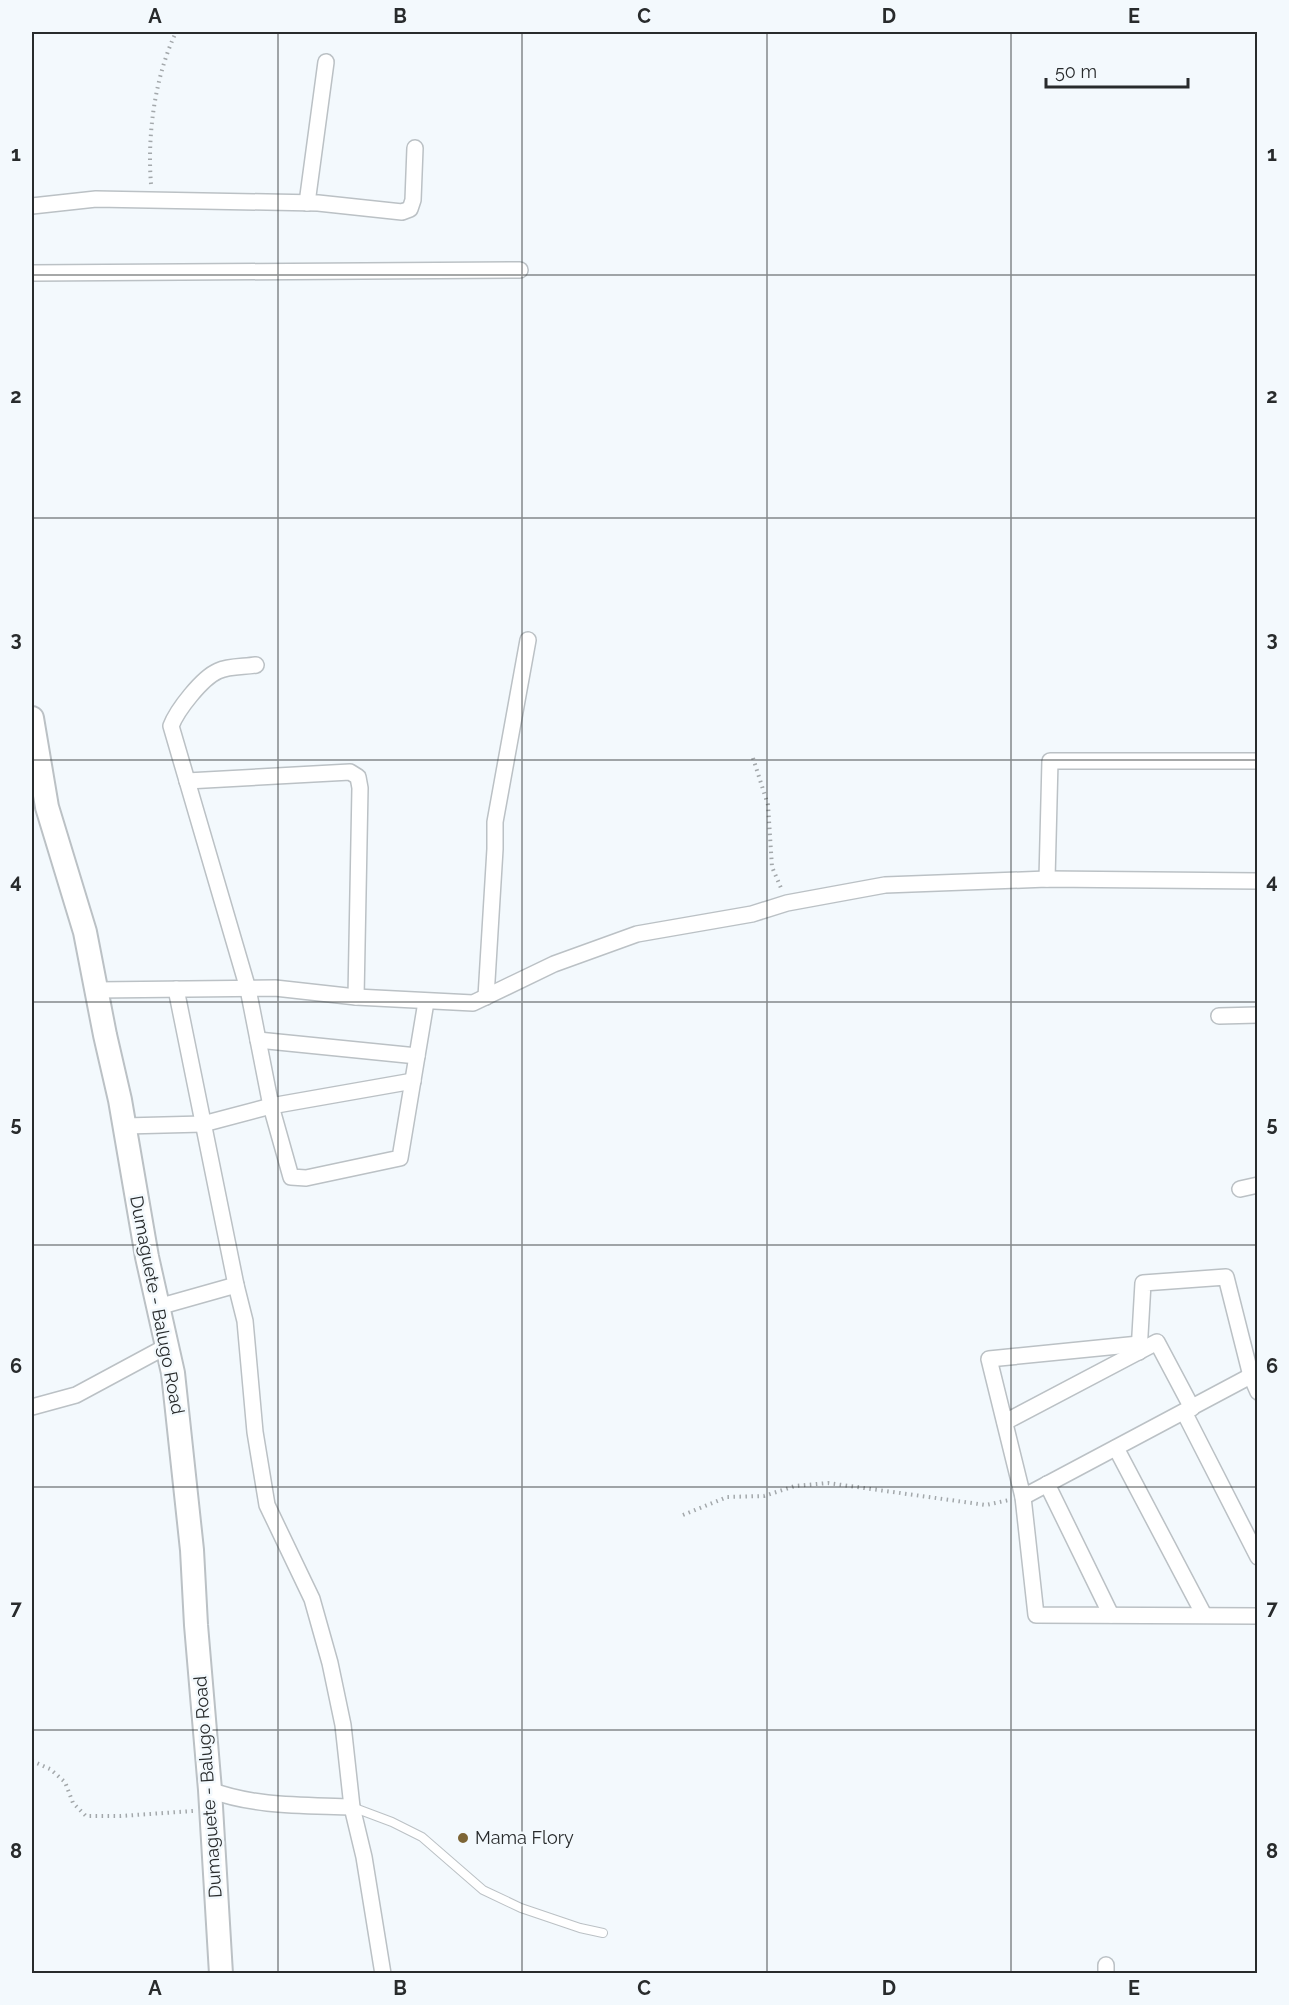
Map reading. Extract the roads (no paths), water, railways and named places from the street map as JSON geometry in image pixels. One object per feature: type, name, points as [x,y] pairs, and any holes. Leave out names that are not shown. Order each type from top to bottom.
[{"type":"street","points":[[307,203],[326,62]]},
{"type":"street","points":[[32,206],[96,199],[307,203],[402,212],[410,209],[413,200],[415,148]]},
{"type":"street","points":[[32,273],[520,270]]},
{"type":"street","points":[[486,997],[495,822],[528,640]]},
{"type":"street","points":[[256,665],[220,670],[207,677],[174,717],[171,726],[248,988],[272,1106],[291,1177],[306,1178],[400,1158],[426,1002]]},
{"type":"street","name":"Dumaguete - Balugo Road","points":[[32,718],[47,807],[86,932],[125,1126],[147,1257],[173,1373],[188,1505],[211,1800],[221,1974]]},
{"type":"street","points":[[1047,879],[1050,761],[1257,761]]},
{"type":"street","points":[[187,781],[350,772],[358,777],[360,788],[356,997]]},
{"type":"street","points":[[98,990],[276,988],[356,997],[473,1003],[554,964],[637,934],[752,914],[787,903],[885,885],[1047,879],[1257,881]]},
{"type":"street","points":[[176,988],[245,1321],[255,1432],[267,1505],[312,1599],[330,1663],[343,1725],[352,1807],[364,1857],[382,1974]]},
{"type":"street","points":[[1219,1016],[1257,1015]]},
{"type":"street","points":[[258,1040],[417,1056]]},
{"type":"street","points":[[125,1126],[203,1124],[272,1106],[413,1081]]},
{"type":"street","points":[[1240,1189],[1257,1185]]},
{"type":"street","points":[[1139,1348],[1143,1283],[1226,1277],[1257,1392]]},
{"type":"street","points":[[158,1307],[236,1285]]},
{"type":"street","points":[[1005,1422],[1139,1348],[1157,1342],[1257,1557]]},
{"type":"street","points":[[32,1407],[76,1395],[167,1346]]},
{"type":"street","points":[[1139,1348],[989,1359],[1023,1497],[1036,1615],[1257,1616]]},
{"type":"street","points":[[1023,1497],[1254,1374]]},
{"type":"street","points":[[1116,1448],[1204,1615]]},
{"type":"street","points":[[1047,1484],[1111,1615]]},
{"type":"street","points":[[211,1800],[231,1798],[276,1804],[352,1807]]},
{"type":"lane","points":[[352,1807],[392,1822],[422,1837],[483,1890],[522,1908],[580,1928],[603,1933]]},
{"type":"place","name":"Mama Flory","points":[[463,1838]]}]
